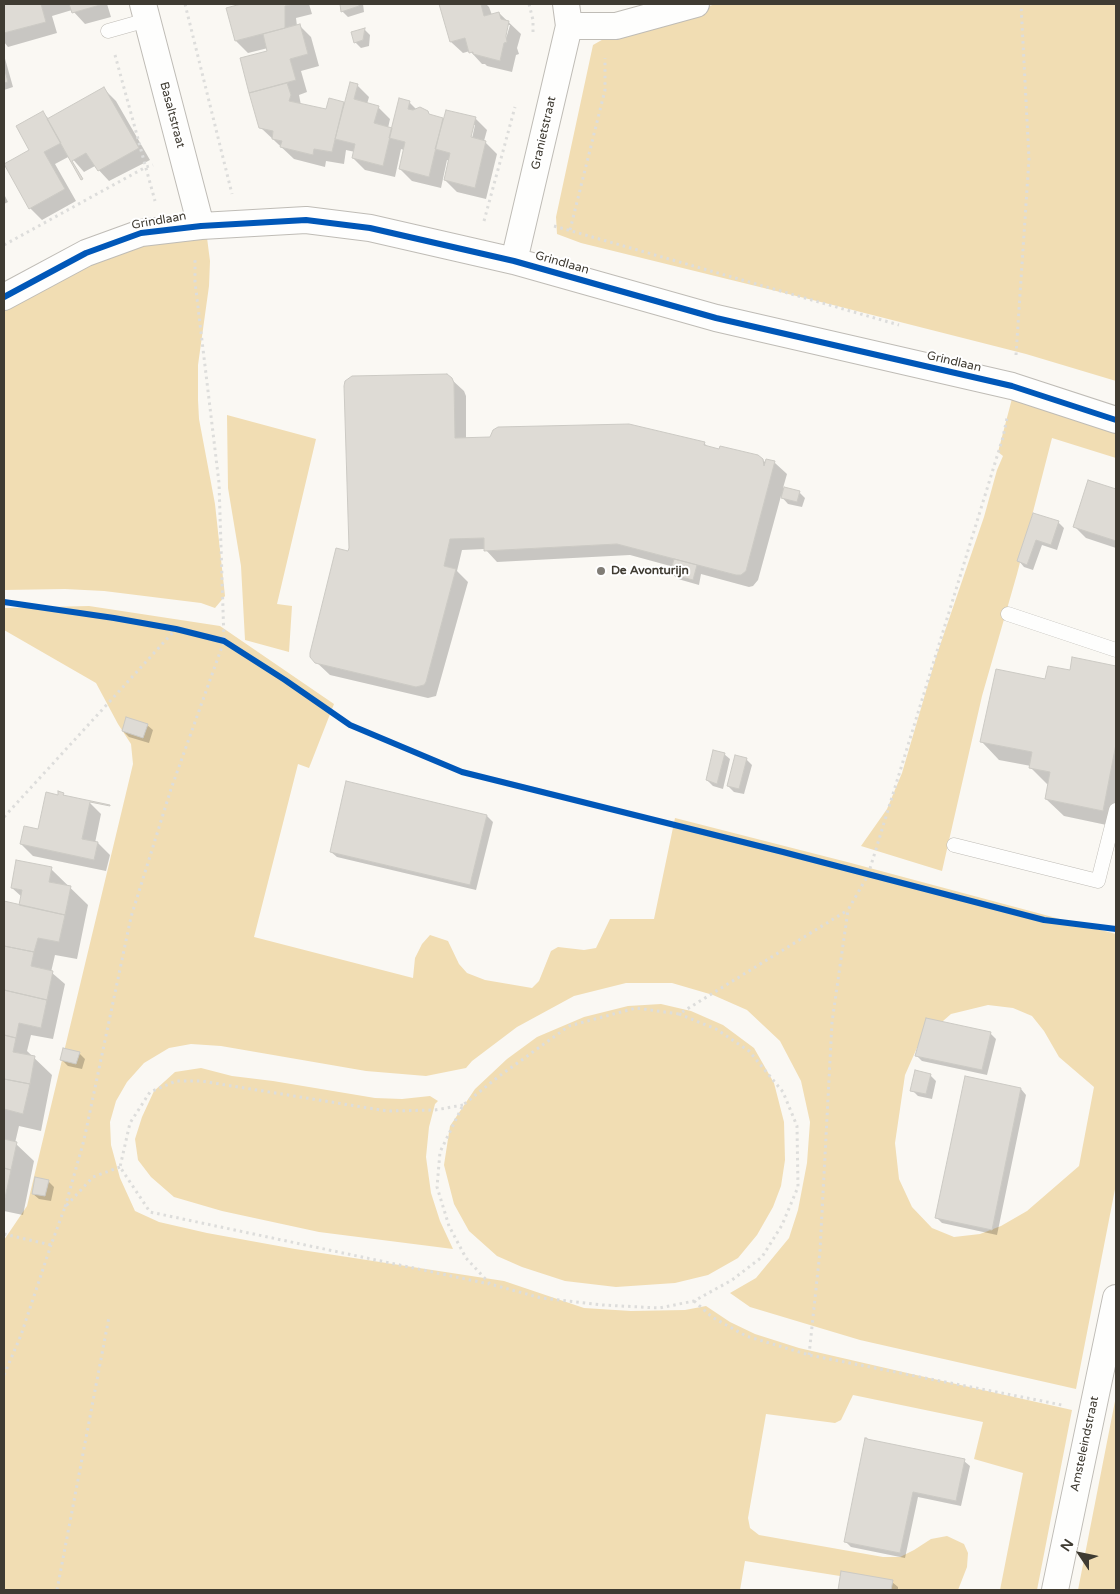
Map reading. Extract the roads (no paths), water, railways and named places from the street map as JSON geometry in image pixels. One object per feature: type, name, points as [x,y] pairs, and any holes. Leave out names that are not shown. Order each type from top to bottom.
[{"type":"street","points":[[568,15],[606,26],[616,26],[696,4]]},
{"type":"street","name":"Basaltstraat","points":[[145,12],[183,158],[183,228]]},
{"type":"street","name":"Granietstraat","points":[[514,261],[568,15]]},
{"type":"street","name":"Grindlaan","points":[[4,297],[86,253],[141,233],[240,223],[306,220],[370,228],[514,261],[716,318],[1012,386],[1116,420]]},
{"type":"street","name":"Amsteleindstraat","points":[[1055,1590],[1116,1298]]},
{"type":"lane","points":[[108,31],[145,12]]},
{"type":"lane","points":[[1008,614],[1116,650]]},
{"type":"lane","points":[[954,845],[1098,880],[1116,810]]},
{"type":"place","name":"De Avonturijn","points":[[601,571]]}]
